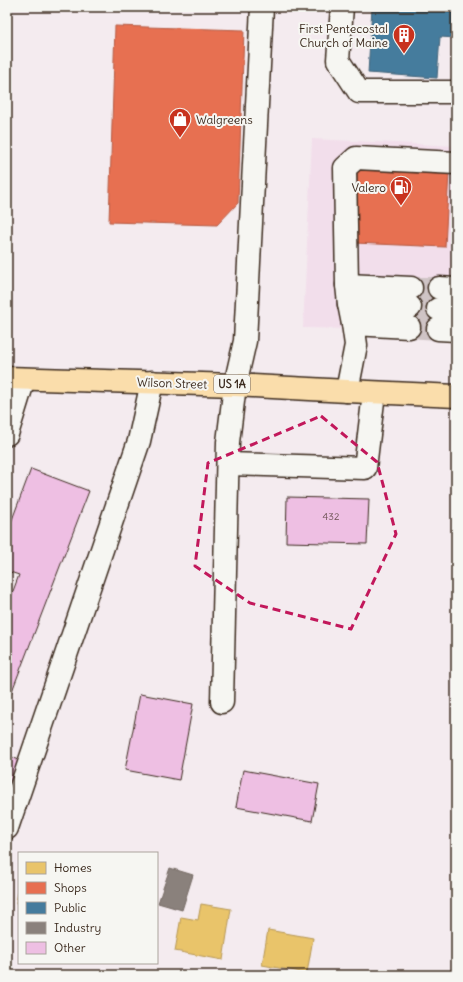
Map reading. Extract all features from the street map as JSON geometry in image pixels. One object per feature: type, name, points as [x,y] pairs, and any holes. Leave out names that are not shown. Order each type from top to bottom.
[{"type":"main road","name":"Wilson Street","points":[[16,378],[236,385],[456,396]]},
{"type":"lane","points":[[222,702],[228,442],[236,385],[245,341],[262,7]]},
{"type":"lane","points":[[342,7],[338,60],[359,92],[456,92]]},
{"type":"lane","points":[[347,391],[356,345],[350,305],[345,168],[356,158],[456,163]]},
{"type":"lane","points":[[350,305],[410,307],[350,305]]},
{"type":"lane","points":[[7,434],[16,378]]},
{"type":"lane","points":[[7,828],[139,440],[152,382]]},
{"type":"lane","points":[[228,464],[365,468],[374,393]]},
{"type":"highlighted area","points":[[321,416],[377,462],[396,534],[351,629],[250,603],[195,566],[208,463]]},
{"type":"shaded area","points":[[312,139],[456,146],[456,331],[303,328]]},
{"type":"building: Homes","points":[[18,892],[18,904],[16,903]]},
{"type":"building: Homes","points":[[201,904],[231,909],[223,960],[175,951],[181,917],[198,920]]},
{"type":"building: Homes","points":[[268,930],[313,938],[307,973],[262,965]]},
{"type":"building: Shops","points":[[115,26],[244,30],[238,203],[217,225],[109,222]]},
{"type":"building: Shops","name":"Valero","points":[[358,167],[449,172],[445,247],[354,243]]},
{"type":"building: Shops","points":[[411,283],[439,284],[437,335],[409,335]]},
{"type":"building: Public","name":"First Pentecostal Church of Maine","points":[[372,7],[456,7],[456,38],[440,37],[437,78],[368,73]]},
{"type":"building: Industry","points":[[170,868],[193,875],[182,910],[158,903]]},
{"type":"building: Other","points":[[31,469],[89,491],[7,704],[7,607],[19,575],[7,571],[7,533]]},
{"type":"building: Other","points":[[287,497],[369,499],[367,544],[286,542]]},
{"type":"building: Other","points":[[140,694],[193,704],[179,780],[125,770]]},
{"type":"building: Other","points":[[7,756],[20,760],[7,793]]},
{"type":"building: Other","points":[[243,770],[319,784],[312,821],[236,807]]},
{"type":"tunnel","points":[[411,288],[439,288]]},
{"type":"tunnel","points":[[410,307],[438,309]]},
{"type":"tunnel","points":[[409,327],[438,329]]},
{"type":"place","name":"First Pentecostal Church of Maine","points":[[404,54]]},
{"type":"place","name":"Walgreens","points":[[180,138]]},
{"type":"place","name":"Valero","points":[[401,206]]}]
